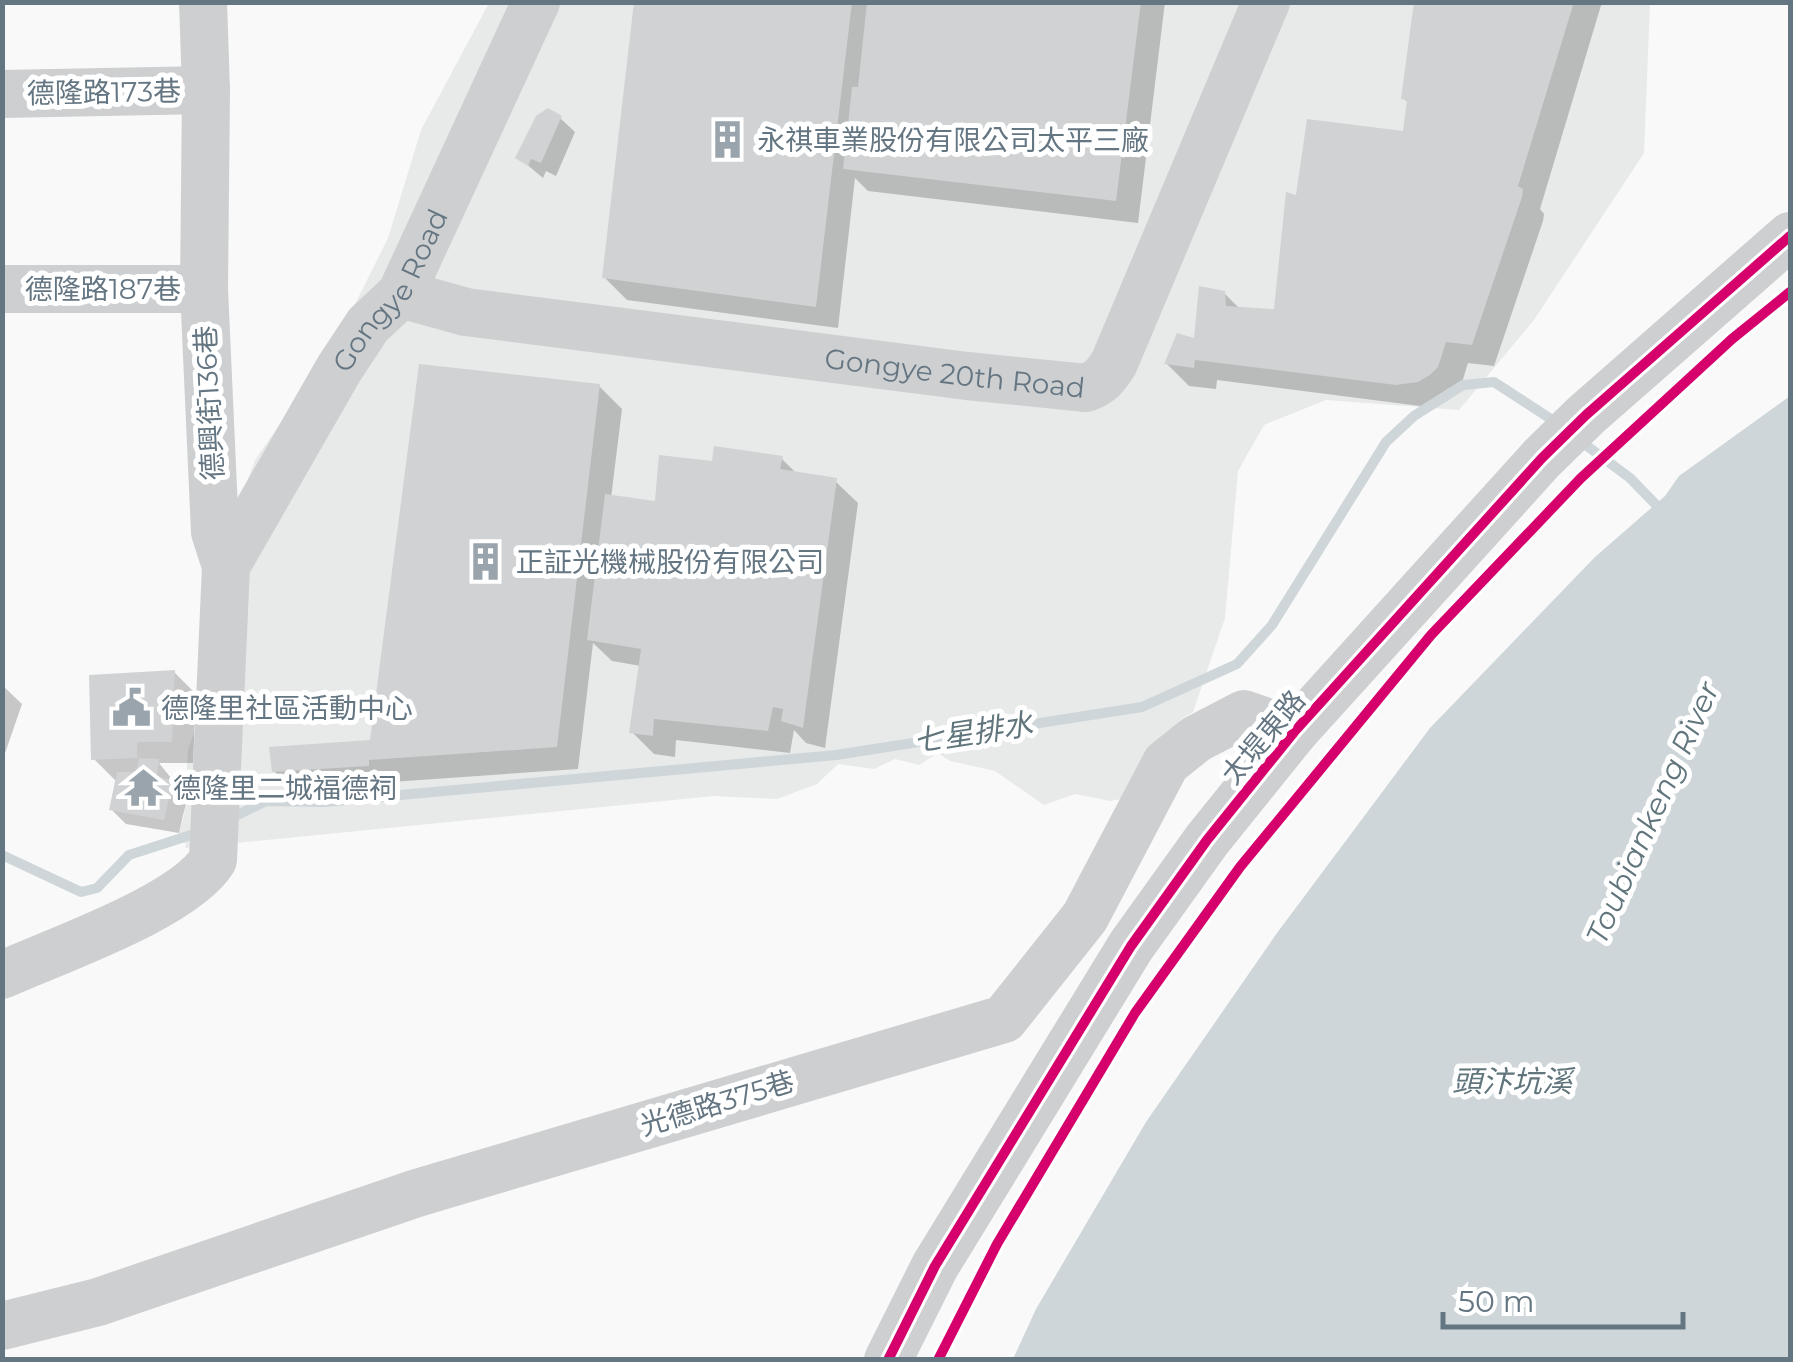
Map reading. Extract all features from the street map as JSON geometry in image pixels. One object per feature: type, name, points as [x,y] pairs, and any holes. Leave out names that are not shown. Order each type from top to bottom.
[{"type":"street","name":"德興街136巷","points":[[2,975],[139,914],[203,876],[212,860],[226,566],[215,532],[204,288],[203,2]]},
{"type":"street","name":"Gongye Road","points":[[226,566],[349,354],[368,325],[401,294],[536,2]]},
{"type":"street","name":"Gongye 20th Road","points":[[401,294],[466,312],[1086,388],[1102,381],[1114,362],[1266,2]]},
{"type":"street","name":"德隆路173巷","points":[[2,94],[206,90]]},
{"type":"street","name":"太堤東路","points":[[888,1360],[935,1266],[1131,946],[1294,732],[1542,458],[1790,236]]},
{"type":"street","name":"德隆路187巷","points":[[2,289],[204,288]]},
{"type":"street","name":"光德路375巷","points":[[2,1326],[98,1302],[436,1187],[1004,1020],[1085,916],[1166,763],[1196,738],[1244,714],[1294,732]]},
{"type":"shaded area","points":[[489,3],[1650,3],[1644,153],[1534,320],[1459,410],[1326,400],[1264,425],[1238,471],[1225,618],[1193,712],[1180,720],[1169,745],[1126,798],[1110,801],[1075,794],[1044,805],[995,771],[950,761],[938,753],[919,765],[895,759],[874,769],[838,764],[817,784],[777,799],[714,796],[185,848],[186,843],[178,836],[184,816],[188,749],[222,662],[235,514],[255,460],[334,346],[388,238],[421,130]]},
{"type":"water","name":"頭汴坑溪","points":[[1790,396],[1790,1359],[1013,1359],[1036,1309],[1146,1122],[1277,933],[1430,728],[1595,557],[1665,496],[1679,476]]},
{"type":"building","name":"永祺車業股份有限公司太平三廠","points":[[634,2],[852,2],[816,307],[602,278]]},
{"type":"building","points":[[867,2],[1141,2],[1116,201],[843,169],[852,87],[858,87]]},
{"type":"building","points":[[1414,2],[1574,2],[1518,186],[1523,189],[1522,197],[1472,345],[1446,342],[1438,367],[1430,375],[1418,382],[1396,385],[1195,360],[1194,368],[1164,364],[1177,333],[1194,338],[1199,286],[1225,291],[1226,306],[1274,309],[1286,192],[1296,195],[1307,119],[1403,131],[1407,100],[1401,99]]},
{"type":"building","points":[[548,108],[562,116],[541,163],[531,159],[528,166],[515,158],[536,116]]},
{"type":"building","name":"正証光機械股份有限公司","points":[[419,364],[600,384],[557,747],[369,760],[369,766],[272,772],[269,747],[370,740]]},
{"type":"building","points":[[714,446],[783,456],[780,469],[837,478],[803,728],[781,721],[783,709],[773,707],[768,731],[654,719],[653,736],[629,733],[641,649],[587,640],[605,494],[655,501],[659,455],[712,461]]},
{"type":"building","name":"德隆里社區活動中心","points":[[175,670],[172,742],[137,742],[137,758],[91,760],[89,675]]},
{"type":"building","name":"德隆里二城福德祠","points":[[139,758],[159,759],[157,776],[173,781],[164,820],[109,810],[117,772],[136,772]]},
{"type":"waterway","name":"七星排水","points":[[229,819],[266,801],[324,802],[836,755],[1142,707],[1237,664],[1272,625],[1386,442],[1414,416],[1463,385],[1494,382],[1557,423]]},
{"type":"waterway","name":"七星排水","points":[[1579,440],[1630,478],[1664,513]]},
{"type":"waterway","name":"七星排水","points":[[2,855],[81,892],[97,888],[129,855],[200,832]]},
{"type":"cycle path","points":[[888,1360],[935,1266],[1131,946],[1207,840],[1294,732],[1542,458],[1790,236]]},
{"type":"cycle path","points":[[938,1360],[997,1244],[1135,1013],[1240,867],[1431,635],[1581,478],[1732,339],[1790,292]]},
{"type":"place","name":"永祺車業股份有限公司太平三廠","points":[[727,140]]},
{"type":"place","name":"正証光機械股份有限公司","points":[[486,562]]},
{"type":"place","name":"德隆里社區活動中心","points":[[131,708]]},
{"type":"place","name":"德隆里二城福德祠","points":[[143,788]]},
{"type":"water label","name":"Toubiankeng River","points":[[1653,813]]}]
